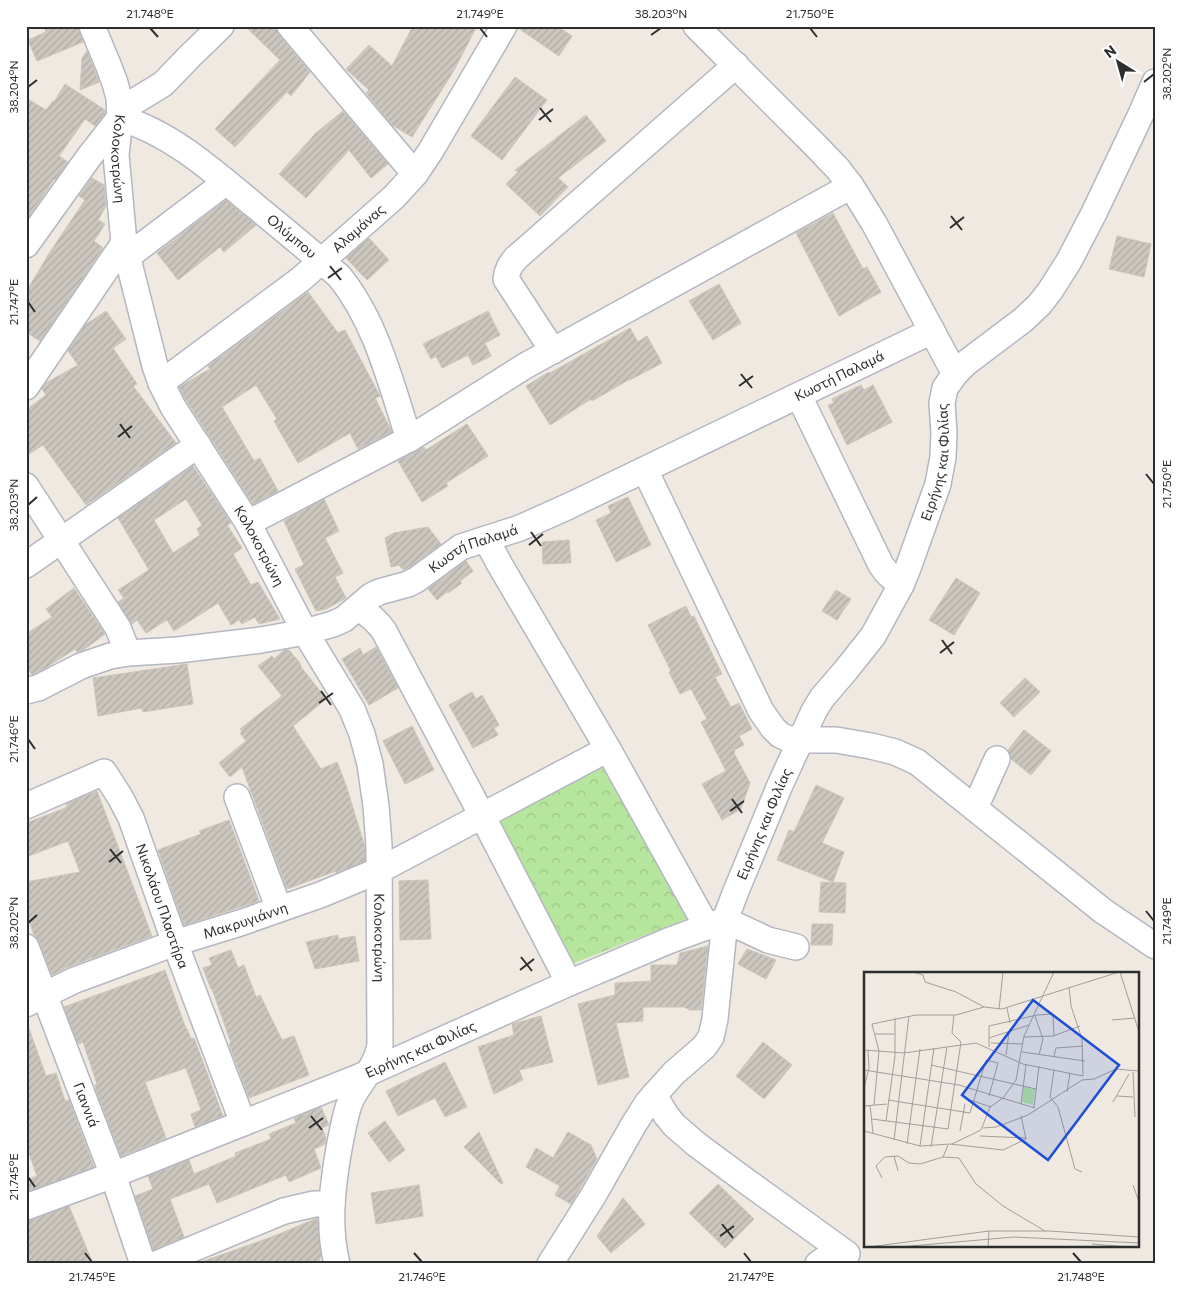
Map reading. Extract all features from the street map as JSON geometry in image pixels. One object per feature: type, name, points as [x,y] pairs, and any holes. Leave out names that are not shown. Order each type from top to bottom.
[{"type":"street","name":"Κολοκοτρώνη","points":[[92,26],[115,83],[119,98],[120,118],[116,155],[125,250],[161,384],[173,406],[248,523],[305,632],[352,709],[362,734],[370,764],[376,806],[380,870],[380,1045],[378,1056],[351,1101],[345,1118],[332,1204],[332,1230],[337,1264]]},
{"type":"street","points":[[26,245],[89,157],[129,106],[163,84],[222,26]]},
{"type":"street","points":[[290,26],[415,174]]},
{"type":"street","name":"Αλαμάνας","points":[[161,384],[280,296],[382,209],[415,174],[504,26]]},
{"type":"street","points":[[696,26],[833,163],[851,186],[867,210],[955,374]]},
{"type":"street","points":[[553,351],[506,279],[510,265],[736,65]]},
{"type":"street","name":"Ειρήνης και Φιλίας","points":[[26,1207],[113,1175],[370,1072],[569,983],[668,941],[716,924],[755,845],[800,740],[818,704],[872,636],[901,585],[942,470],[944,446],[942,403],[945,388],[955,374],[970,360],[1027,316],[1050,291],[1069,261],[1094,213],[1155,82]]},
{"type":"street","name":"Ολύμπου","points":[[120,118],[161,134],[184,150],[226,182],[339,276],[349,288],[367,320],[387,372],[408,439]]},
{"type":"street","points":[[26,387],[34,358],[125,250],[226,182]]},
{"type":"street","points":[[248,523],[408,439],[510,375],[851,186]]},
{"type":"street","name":"Κωστή Παλαμά","points":[[26,691],[38,688],[81,666],[110,656],[261,640],[305,632],[338,622],[371,596],[416,580],[461,547],[535,522],[932,331]]},
{"type":"street","points":[[799,396],[881,565],[901,585]]},
{"type":"street","points":[[26,565],[198,445]]},
{"type":"street","points":[[645,470],[761,711],[780,735],[800,740],[852,742],[881,747],[917,762],[1103,911],[1155,946]]},
{"type":"street","points":[[26,486],[118,628],[128,653]]},
{"type":"street","points":[[486,539],[608,749],[716,924],[715,1019],[711,1038],[654,1095],[634,1124],[550,1264]]},
{"type":"street","points":[[358,608],[375,620],[384,631],[569,983]]},
{"type":"street","name":"Μακρυγιάννη","points":[[35,1000],[75,980],[175,943],[320,895],[380,870],[608,749]]},
{"type":"street","points":[[975,808],[997,759]]},
{"type":"street","name":"Νικολάου Πλαστήρα","points":[[26,806],[104,772],[131,818],[175,943],[243,1123]]},
{"type":"street","points":[[237,797],[279,909]]},
{"type":"street","points":[[716,924],[796,947]]},
{"type":"street","name":"Γιαννιά","points":[[26,947],[35,1000],[113,1175],[143,1264]]},
{"type":"street","points":[[654,1095],[674,1125],[696,1144],[843,1256]]},
{"type":"street","points":[[156,1264],[284,1211],[314,1204],[332,1204]]},
{"type":"street","points":[[818,1264],[843,1256]]},
{"type":"green space","points":[[605,761],[691,917],[572,964],[495,817]]},
{"type":"building","points":[[44,26],[78,26],[83,42],[37,61],[28,40],[46,32]]},
{"type":"building","points":[[245,26],[276,26],[279,35],[310,72],[291,96],[287,92],[235,147],[215,129],[280,60]]},
{"type":"building","points":[[413,26],[477,26],[453,72],[412,137],[392,125],[366,93],[369,90],[346,69],[369,45],[392,66]]},
{"type":"building","points":[[518,26],[557,26],[572,36],[559,56],[518,28]]},
{"type":"building","points":[[87,51],[99,82],[80,90],[82,58]]},
{"type":"building","points":[[515,77],[547,100],[502,160],[471,136]]},
{"type":"building","points":[[65,84],[105,110],[105,113],[95,126],[85,119],[59,156],[68,162],[26,220],[26,98],[46,110],[54,102]]},
{"type":"building","points":[[343,111],[388,164],[371,178],[349,150],[306,198],[279,174],[316,133]]},
{"type":"building","points":[[586,115],[606,141],[558,178],[568,187],[540,216],[506,184],[518,172],[515,170]]},
{"type":"building","points":[[92,178],[104,185],[106,206],[98,220],[105,224],[94,241],[103,248],[40,341],[26,332],[26,292],[85,200],[79,196]]},
{"type":"building","points":[[226,200],[256,225],[224,252],[220,247],[178,280],[157,253]]},
{"type":"building","points":[[833,213],[863,269],[867,267],[881,292],[839,316],[796,233]]},
{"type":"building","points":[[1117,236],[1151,244],[1144,277],[1109,269]]},
{"type":"building","points":[[369,238],[389,260],[367,280],[346,258]]},
{"type":"building","points":[[719,284],[741,323],[713,340],[689,301]]},
{"type":"building","points":[[308,292],[338,333],[345,330],[380,396],[375,398],[392,432],[358,449],[350,433],[298,463],[274,421],[277,419],[256,385],[222,407],[254,461],[260,458],[278,491],[253,504],[179,387],[210,369],[208,366]]},
{"type":"building","points":[[106,311],[126,339],[113,348],[137,384],[133,386],[176,443],[86,505],[43,445],[26,456],[26,410],[46,395],[42,389],[46,383],[78,365],[68,351],[85,325]]},
{"type":"building","points":[[488,311],[500,335],[485,343],[491,356],[473,365],[468,355],[442,368],[436,356],[431,359],[423,344]]},
{"type":"building","points":[[630,328],[638,342],[647,336],[662,363],[592,401],[591,399],[550,425],[526,386]]},
{"type":"building","points":[[861,385],[864,390],[873,385],[892,422],[847,445],[828,405],[834,403],[832,399]]},
{"type":"building","points":[[467,424],[488,456],[446,483],[448,486],[422,502],[398,461],[424,447],[426,450]]},
{"type":"building","points":[[193,466],[231,523],[227,525],[242,548],[233,554],[251,585],[258,582],[280,619],[259,624],[255,617],[242,624],[239,620],[231,625],[218,603],[174,631],[167,620],[146,633],[137,620],[132,624],[118,602],[124,598],[118,590],[149,570],[118,518]],"holes":[[[186,499],[202,525],[197,529],[200,535],[173,553],[154,520]]]},
{"type":"building","points":[[628,497],[651,545],[616,562],[596,520],[611,513],[608,506]]},
{"type":"building","points":[[324,499],[339,531],[325,538],[343,573],[335,577],[346,598],[326,609],[316,611],[295,569],[304,565],[284,521]]},
{"type":"building","points":[[428,527],[441,544],[408,568],[403,570],[399,565],[391,567],[385,538],[394,533]]},
{"type":"building","points":[[569,540],[571,563],[543,564],[542,542]]},
{"type":"building","points":[[466,561],[473,571],[460,581],[462,583],[437,600],[428,589]]},
{"type":"building","points":[[956,578],[980,593],[954,635],[929,620]]},
{"type":"building","points":[[74,588],[105,634],[82,651],[77,652],[75,649],[32,675],[26,665],[26,634],[52,617],[46,609]]},
{"type":"building","points":[[836,590],[851,599],[837,620],[822,611]]},
{"type":"building","points":[[686,606],[691,617],[694,616],[722,674],[715,677],[731,707],[739,703],[752,729],[739,736],[744,745],[734,750],[750,783],[741,809],[722,820],[702,784],[726,771],[701,722],[707,719],[691,689],[680,694],[669,672],[671,671],[648,625]]},
{"type":"building","points":[[376,647],[398,688],[369,705],[342,659],[360,648],[363,655]]},
{"type":"building","points":[[284,650],[289,650],[300,663],[325,700],[293,726],[321,769],[337,762],[365,847],[365,861],[287,889],[242,767],[230,777],[219,763],[246,741],[240,733],[242,732],[240,729],[282,696],[258,666],[272,656],[274,659]]},
{"type":"building","points":[[187,664],[193,704],[143,712],[142,708],[98,716],[93,678]]},
{"type":"building","points":[[1025,678],[1040,692],[1014,717],[1000,703]]},
{"type":"building","points":[[472,692],[476,699],[482,695],[499,725],[494,728],[498,735],[473,748],[449,705]]},
{"type":"building","points":[[412,726],[434,770],[405,784],[383,741]]},
{"type":"building","points":[[1024,730],[1051,751],[1031,775],[1011,759],[1008,750]]},
{"type":"building","points":[[816,785],[844,798],[822,843],[844,852],[833,882],[777,860],[789,830],[794,832]]},
{"type":"building","points":[[97,791],[152,936],[70,966],[52,975],[26,912],[26,882],[80,872],[68,841],[26,857],[26,823],[63,809],[67,807],[66,804]]},
{"type":"building","points":[[229,820],[259,901],[184,925],[158,850],[201,834],[199,831]]},
{"type":"building","points":[[428,880],[431,939],[400,940],[399,881]]},
{"type":"building","points":[[821,882],[846,883],[845,913],[819,912]]},
{"type":"building","points":[[812,924],[833,924],[832,945],[811,945]]},
{"type":"building","points":[[338,935],[338,939],[355,936],[359,961],[315,969],[306,942]]},
{"type":"building","points":[[708,946],[701,1010],[690,1010],[684,1007],[643,1007],[643,1021],[616,1023],[629,1077],[598,1085],[578,1004],[615,995],[615,983],[651,981],[651,965],[677,965],[680,953]]},
{"type":"building","points":[[747,949],[776,960],[766,979],[738,964]]},
{"type":"building","points":[[231,950],[238,968],[244,965],[256,997],[260,995],[282,1040],[294,1036],[309,1075],[249,1098],[203,968],[212,965],[209,958]]},
{"type":"building","points":[[165,970],[186,1029],[191,1039],[194,1038],[223,1116],[195,1127],[191,1114],[201,1110],[186,1068],[145,1082],[166,1138],[121,1156],[96,1090],[95,1085],[97,1084],[83,1042],[78,1044],[64,1007]]},
{"type":"building","points":[[541,1016],[553,1062],[519,1070],[523,1080],[494,1094],[478,1047],[514,1035],[512,1024]]},
{"type":"building","points":[[26,1026],[28,1026],[46,1076],[56,1073],[65,1101],[69,1100],[94,1167],[26,1192],[26,1180],[37,1176],[26,1145]]},
{"type":"building","points":[[763,1042],[792,1065],[764,1099],[736,1076]]},
{"type":"building","points":[[445,1062],[467,1107],[445,1117],[435,1098],[398,1116],[386,1091]]},
{"type":"building","points":[[321,1107],[329,1125],[322,1128],[326,1138],[325,1144],[314,1149],[321,1168],[289,1182],[286,1175],[217,1203],[209,1184],[170,1199],[184,1237],[153,1250],[135,1196],[153,1189],[148,1176],[189,1160],[194,1174],[236,1156],[235,1153],[271,1139],[269,1134],[296,1123],[294,1118]]},
{"type":"building","points":[[385,1121],[405,1150],[389,1162],[368,1133]]},
{"type":"building","points":[[479,1132],[503,1183],[501,1184],[464,1147]]},
{"type":"building","points":[[568,1132],[591,1145],[597,1159],[571,1204],[555,1195],[560,1186],[526,1167],[536,1148],[553,1158]]},
{"type":"building","points":[[718,1184],[754,1219],[725,1248],[689,1213]]},
{"type":"building","points":[[419,1185],[423,1216],[376,1224],[371,1193]]},
{"type":"building","points":[[623,1198],[645,1224],[611,1253],[597,1236]]},
{"type":"building","points":[[69,1206],[91,1259],[79,1264],[26,1264],[26,1221]]},
{"type":"building","points":[[317,1218],[321,1255],[318,1264],[202,1264],[201,1262],[277,1235]]}]
